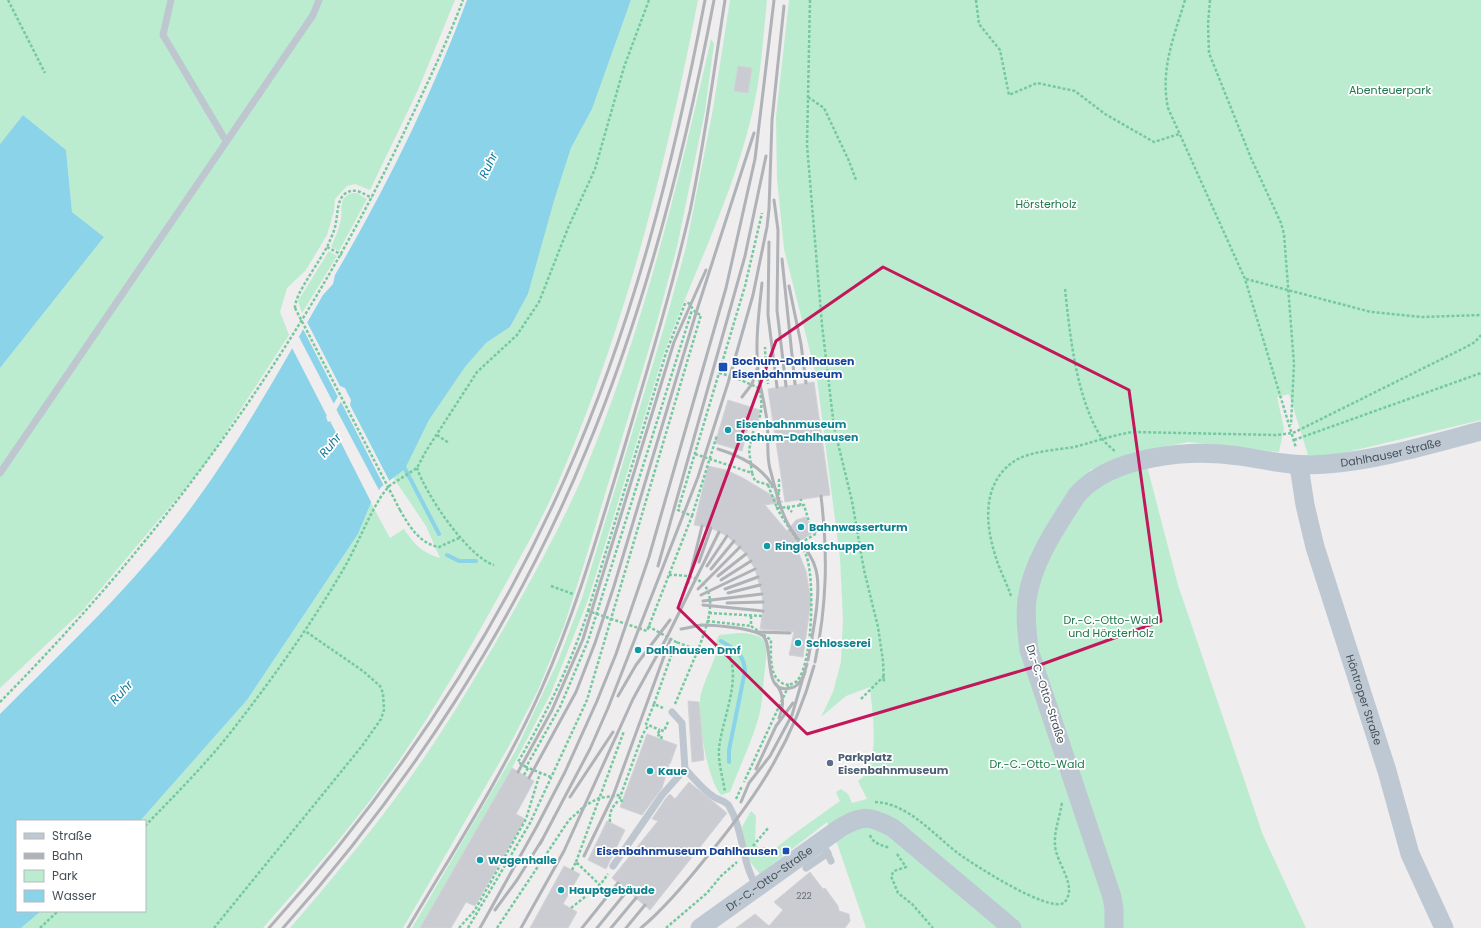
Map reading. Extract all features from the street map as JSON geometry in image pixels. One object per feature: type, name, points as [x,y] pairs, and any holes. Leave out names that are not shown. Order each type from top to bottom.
[{"type":"street","name":"Dahlhauser Straße","points":[[1146,460],[1178,455],[1217,454],[1239,456],[1299,466],[1361,460],[1481,431]]},
{"type":"street","name":"Dr.-C.-Otto-Straße","points":[[1114,928],[1114,908],[1112,897],[1030,650],[1026,614],[1028,594],[1038,563],[1078,495],[1085,486],[1106,472],[1128,464],[1146,460]]},
{"type":"street","name":"Höntroper Straße","points":[[1299,466],[1305,505],[1315,547],[1387,771],[1410,854],[1444,928]]},
{"type":"street","name":"Dr.-C.-Otto-Straße","points":[[700,928],[758,888],[824,847],[845,825],[863,817]]},
{"type":"street","points":[[863,817],[870,817],[893,828],[1012,928]]},
{"type":"lane","points":[[171,0],[163,35],[226,141]]},
{"type":"lane","points":[[0,473],[313,15],[319,0]]},
{"type":"lane","points":[[672,712],[682,723],[685,769],[713,797],[728,804],[736,821],[744,856],[751,877],[758,888]]},
{"type":"lane","points":[[613,866],[662,796],[685,769]]},
{"type":"lane","points":[[806,868],[824,847],[831,861]]},
{"type":"path","points":[[8,0],[45,73]]},
{"type":"path","points":[[0,702],[44,658],[128,564],[192,483],[246,407],[306,315],[342,255],[372,198],[423,93],[463,0]]},
{"type":"path","points":[[146,825],[195,774],[226,737],[305,631],[358,544],[376,505],[389,486],[418,468],[422,457],[477,372],[517,335],[539,302],[568,228],[595,170],[624,67],[649,0]]},
{"type":"path","points":[[810,0],[807,96],[808,165],[822,325],[834,427],[852,501],[864,570],[878,627],[884,683]]},
{"type":"path","points":[[976,0],[979,24],[1000,50],[1010,96],[1036,83],[1075,91],[1105,114],[1154,142],[1179,134]]},
{"type":"path","points":[[1185,0],[1165,76],[1164,86],[1168,108],[1246,279],[1291,427],[1294,364],[1285,240],[1281,223],[1251,158],[1209,53],[1208,24],[1210,0]]},
{"type":"path","points":[[807,96],[824,108],[849,161],[856,180]]},
{"type":"path","points":[[372,198],[355,190],[347,192],[344,195],[339,203],[336,223],[327,247],[298,295],[295,302],[296,308],[400,510],[413,530],[428,544],[439,547],[459,538]]},
{"type":"path","points":[[692,516],[678,510],[745,286],[762,213]]},
{"type":"path","points":[[327,247],[342,255]]},
{"type":"path","points":[[1246,279],[1357,310],[1388,315],[1422,317],[1481,315]]},
{"type":"path","points":[[1065,289],[1079,385],[1096,428],[1102,439]]},
{"type":"path","points":[[468,928],[530,823],[587,700],[701,315],[692,309],[686,301],[666,353],[588,610],[567,669],[536,732],[518,762],[527,768],[551,777]]},
{"type":"path","points":[[524,775],[575,674],[597,613],[692,309]]},
{"type":"path","points":[[1012,598],[993,550],[990,532],[989,503],[994,482],[1008,467],[1027,455],[1075,446],[1133,432],[1276,435],[1293,433],[1475,342],[1481,335]]},
{"type":"path","points":[[765,346],[768,384]]},
{"type":"path","points":[[766,368],[759,388],[762,411],[756,429],[754,428],[748,450],[754,482],[775,488],[778,492]]},
{"type":"path","points":[[719,373],[734,377],[759,388]]},
{"type":"path","points":[[1294,440],[1481,373]]},
{"type":"path","points":[[437,435],[449,443]]},
{"type":"path","points":[[588,610],[647,631],[692,516],[717,435]]},
{"type":"path","points":[[695,454],[709,460],[752,473]]},
{"type":"path","points":[[418,468],[439,508],[459,538],[485,562],[494,565]]},
{"type":"path","points":[[777,508],[780,500],[778,492],[779,480],[782,480]]},
{"type":"path","points":[[744,782],[789,685],[797,681],[801,672],[811,619],[812,582],[806,556],[777,508],[767,485]]},
{"type":"path","points":[[800,506],[801,499]]},
{"type":"path","points":[[777,508],[804,505],[810,525],[817,533],[799,544]]},
{"type":"path","points":[[787,507],[792,512]]},
{"type":"path","points":[[648,726],[664,731],[698,650],[709,613],[710,597],[703,584],[690,577],[669,575]]},
{"type":"path","points":[[551,586],[573,594]]},
{"type":"path","points":[[709,613],[762,616]]},
{"type":"path","points":[[751,616],[751,626]]},
{"type":"path","points":[[707,621],[751,626],[771,640],[771,662],[774,676],[780,683],[789,685]]},
{"type":"path","points":[[648,626],[676,642],[698,650]]},
{"type":"path","points":[[214,928],[362,746],[381,719],[384,710],[385,701],[380,686],[363,670],[305,631]]},
{"type":"path","points":[[610,822],[610,814],[613,806],[619,800],[643,734],[648,726],[646,724],[676,642]]},
{"type":"path","points":[[723,648],[728,651],[733,668],[732,691],[724,718],[719,751],[727,798]]},
{"type":"path","points":[[861,699],[884,675]]},
{"type":"path","points":[[654,704],[672,712]]},
{"type":"path","points":[[660,730],[657,735],[662,736],[661,739]]},
{"type":"path","points":[[572,870],[624,731]]},
{"type":"path","points":[[459,928],[475,910],[526,819],[540,773]]},
{"type":"path","points":[[497,928],[569,820],[586,805],[598,798],[620,795]]},
{"type":"path","points":[[892,806],[907,813],[960,855],[982,869],[1028,895],[1060,905],[1068,899],[1069,893],[1065,874],[1057,858],[1054,835],[1062,803],[1061,796]]},
{"type":"path","points":[[619,800],[623,801]]},
{"type":"path","points":[[863,817],[872,840],[893,849],[906,867],[894,871],[891,876],[898,893],[912,904],[933,928]]},
{"type":"path","points":[[666,928],[688,910],[731,866],[744,856],[769,826]]},
{"type":"path","points":[[576,862],[600,885]]},
{"type":"path","points":[[571,908],[600,885],[613,866]]},
{"type":"path","points":[[40,928],[57,912]]},
{"type":"highlighted area","points":[[883,267],[1129,390],[1161,621],[1037,666],[807,734],[678,608],[776,341]]},
{"type":"green space","points":[[0,0],[455,0],[418,90],[370,190],[355,184],[347,186],[335,199],[334,211],[327,235],[306,270],[287,288],[280,312],[289,335],[204,466],[83,610],[0,688],[0,368],[104,237],[72,212],[66,150],[23,115],[0,144]]},
{"type":"green space","points":[[631,0],[698,0],[659,180],[626,298],[607,357],[586,414],[563,471],[529,542],[448,685],[400,759],[354,821],[263,928],[21,928],[40,912],[146,912],[146,820],[141,820],[247,700],[358,534],[371,503],[390,538],[404,529],[419,547],[440,558],[426,526],[393,477],[405,469],[429,420],[465,367],[486,343],[510,327],[528,294],[554,201],[571,148],[592,109]]},
{"type":"green space","points":[[730,0],[767,0],[758,86],[744,145],[734,176],[663,356],[588,600],[551,693],[512,768],[420,928],[412,928],[516,750],[558,661],[582,598],[665,324],[686,247],[713,109]]},
{"type":"green space","points":[[789,0],[1481,0],[1481,420],[1335,455],[1308,455],[1289,394],[1277,397],[1284,428],[1279,452],[1188,442],[1145,451],[1090,470],[1083,499],[1102,481],[1147,466],[1178,585],[1263,835],[1306,928],[866,928],[837,843],[827,822],[760,874],[748,859],[742,827],[751,811],[756,816],[755,844],[758,847],[765,847],[771,852],[840,801],[836,792],[841,789],[848,794],[852,803],[867,799],[858,781],[865,774],[870,764],[874,738],[870,687],[846,696],[821,717],[833,692],[841,662],[843,619],[840,558],[817,379],[784,249],[777,178],[776,117]]},
{"type":"green space","points":[[711,39],[714,44],[705,111],[677,247],[657,322],[584,564],[564,626],[538,690],[509,746],[403,928],[290,928],[364,840],[399,794],[432,746],[507,623],[574,496],[602,426],[640,318],[671,207]]},
{"type":"green space","points":[[357,193],[367,199],[339,251],[331,247],[341,219],[342,202],[348,195]]},
{"type":"green space","points":[[329,251],[337,256],[302,313],[298,301]]},
{"type":"green space","points":[[739,633],[756,635],[764,641],[766,655],[762,696],[760,712],[754,733],[730,792],[721,795],[716,787],[704,750],[700,722],[700,700],[702,689],[716,654],[712,652],[719,635]]},
{"type":"water","name":"Ruhr","points":[[467,0],[631,0],[592,109],[571,148],[554,201],[528,294],[510,327],[486,343],[465,367],[429,420],[405,469],[381,487],[371,503],[358,534],[247,700],[141,820],[16,820],[16,912],[40,912],[21,928],[0,928],[0,714],[127,585],[174,530],[214,476],[262,399],[323,295],[333,284],[335,275],[390,175],[439,71]],"holes":[[[341,391],[346,393],[328,422],[326,417]]]},
{"type":"water","points":[[23,115],[66,150],[72,212],[104,237],[0,368],[0,144]]},
{"type":"pier","points":[[306,320],[340,386],[345,388],[351,400],[350,405],[390,482],[384,486],[340,400],[344,393],[339,399],[302,327]]},
{"type":"pier","points":[[298,335],[335,406],[328,418],[291,346]]},
{"type":"pier","points":[[335,407],[380,492],[372,504],[329,419]]},
{"type":"building","points":[[738,66],[752,68],[748,93],[734,91]]},
{"type":"building","points":[[814,382],[830,495],[785,502],[768,389]]},
{"type":"building","points":[[728,400],[760,410],[756,426],[749,424],[742,451],[715,443]]},
{"type":"building","name":"Ringlokschuppen","points":[[708,466],[726,470],[743,478],[783,502],[765,505],[787,531],[796,520],[806,517],[814,532],[795,544],[806,571],[811,601],[803,657],[789,655],[794,632],[760,629],[763,611],[762,594],[755,569],[746,554],[727,536],[711,528],[694,525]]},
{"type":"building","points":[[688,701],[699,702],[704,760],[692,762]]},
{"type":"building","name":"Kaue","points":[[647,734],[677,745],[670,764],[668,764],[669,765],[662,788],[642,815],[620,807]]},
{"type":"building","name":"Wagenhalle","points":[[512,768],[534,781],[516,814],[525,819],[475,906],[466,902],[451,928],[420,928]]},
{"type":"building","points":[[689,782],[727,813],[650,910],[612,878],[658,821],[652,819],[666,798],[670,794],[675,799]]},
{"type":"building","points":[[607,821],[625,830],[606,869],[588,860]]},
{"type":"building","name":"Hauptgebäude","points":[[564,866],[580,874],[563,904],[577,912],[568,928],[530,928]]},
{"type":"building","points":[[810,872],[823,889],[825,888],[838,906],[839,911],[849,914],[850,921],[845,928],[736,928],[755,914],[769,926],[783,910],[774,902]]},
{"type":"waterway","points":[[403,465],[439,534]]},
{"type":"waterway","points":[[447,555],[459,561],[476,561]]},
{"type":"waterway","points":[[721,641],[741,656],[745,671],[729,750],[729,762]]},
{"type":"railway","points":[[269,928],[314,877],[356,824],[436,714],[506,598],[537,538],[566,476],[590,419],[612,361],[631,302],[649,242],[680,121],[705,0]]},
{"type":"railway","points":[[283,928],[329,874],[373,818],[415,761],[455,702],[492,641],[526,579],[557,516],[608,397],[645,285],[677,172],[703,57],[714,0]]},
{"type":"railway","points":[[408,928],[478,811],[527,721],[565,632],[575,603],[595,544],[640,394],[683,242],[700,158],[725,0]]},
{"type":"railway","points":[[480,928],[537,826],[565,772],[597,701],[616,654],[649,557],[726,288],[755,159],[774,0]]},
{"type":"railway","points":[[540,844],[590,749],[608,708],[698,477],[728,383],[753,295],[767,227],[772,120],[784,6]]},
{"type":"railway","points":[[529,778],[576,692],[595,643],[614,586],[696,313],[754,133]]},
{"type":"railway","points":[[658,566],[745,256],[766,156]]},
{"type":"railway","points":[[774,200],[778,230],[777,310],[786,386]]},
{"type":"railway","points":[[769,242],[768,315],[777,387]]},
{"type":"railway","points":[[782,259],[795,384]]},
{"type":"railway","points":[[518,772],[552,710],[583,639],[674,342],[706,270]]},
{"type":"railway","points":[[762,283],[757,360],[767,421],[769,463],[782,511],[791,530],[811,557],[818,579],[816,615],[808,660]]},
{"type":"railway","points":[[789,286],[801,344],[806,383]]},
{"type":"railway","points":[[742,397],[752,384],[757,369]]},
{"type":"railway","points":[[718,449],[734,455],[756,467],[773,486]]},
{"type":"railway","points":[[815,662],[822,620],[825,579],[825,539],[821,496]]},
{"type":"railway","points":[[688,583],[702,526]]},
{"type":"railway","points":[[699,562],[711,528]]},
{"type":"railway","points":[[521,928],[564,851],[633,699],[667,637],[719,532]]},
{"type":"railway","points":[[707,566],[727,536]]},
{"type":"railway","points":[[711,569],[734,541]]},
{"type":"railway","points":[[698,589],[740,547]]},
{"type":"railway","points":[[718,576],[746,554]]},
{"type":"railway","points":[[721,580],[751,561]]},
{"type":"railway","points":[[701,595],[755,569]]},
{"type":"railway","points":[[725,589],[758,577]]},
{"type":"railway","points":[[728,593],[760,585]]},
{"type":"railway","points":[[703,601],[762,594]]},
{"type":"railway","points":[[727,603],[763,602]]},
{"type":"railway","points":[[703,605],[763,611]]},
{"type":"railway","points":[[618,696],[636,665],[670,620]]},
{"type":"railway","points":[[681,629],[708,625],[758,633],[763,636],[766,642],[772,679],[776,686],[783,689],[796,686],[801,681],[805,672]]},
{"type":"railway","points":[[758,632],[790,633]]},
{"type":"railway","points":[[584,856],[613,796],[670,640]]},
{"type":"railway","points":[[741,802],[749,783],[770,756],[792,715],[807,664]]},
{"type":"railway","points":[[641,928],[667,904],[690,878],[723,837],[756,792],[770,769],[795,720],[814,666]]},
{"type":"railway","points":[[776,684],[782,696],[782,709],[779,718]]},
{"type":"railway","points":[[756,769],[776,726],[793,703]]},
{"type":"railway","points":[[570,797],[613,732]]},
{"type":"railway","points":[[495,910],[517,880],[542,840]]},
{"type":"railway","points":[[582,928],[618,883]]},
{"type":"railway","points":[[597,928],[627,891]]},
{"type":"railway","points":[[611,928],[636,898]]},
{"type":"railway","points":[[626,928],[645,905]]},
{"type":"place","name":"Bochum-Dahlhausen Eisenbahnmuseum","points":[[723,367]]},
{"type":"place","name":"Eisenbahnmuseum Bochum-Dahlhausen","points":[[728,430]]},
{"type":"place","name":"Bahnwasserturm","points":[[801,527]]},
{"type":"place","name":"Ringlokschuppen","points":[[767,546]]},
{"type":"place","name":"Schlosserei","points":[[798,643]]},
{"type":"place","name":"Dahlhausen Dmf","points":[[638,650]]},
{"type":"place","name":"Parkplatz Eisenbahnmuseum","points":[[830,763]]},
{"type":"place","name":"Kaue","points":[[650,771]]},
{"type":"place","name":"Eisenbahnmuseum Dahlhausen","points":[[786,851]]},
{"type":"place","name":"Wagenhalle","points":[[480,860]]},
{"type":"place","name":"Hauptgebäude","points":[[561,890]]},
{"type":"park label","name":"Abenteuerpark","points":[[1390,90]]},
{"type":"park label","name":"Hörsterholz","points":[[1046,204]]},
{"type":"park label","name":"Dr.-C.-Otto-Wald und Hörsterholz","points":[[1111,626]]},
{"type":"park label","name":"Dr.-C.-Otto-Wald","points":[[1037,764]]}]
